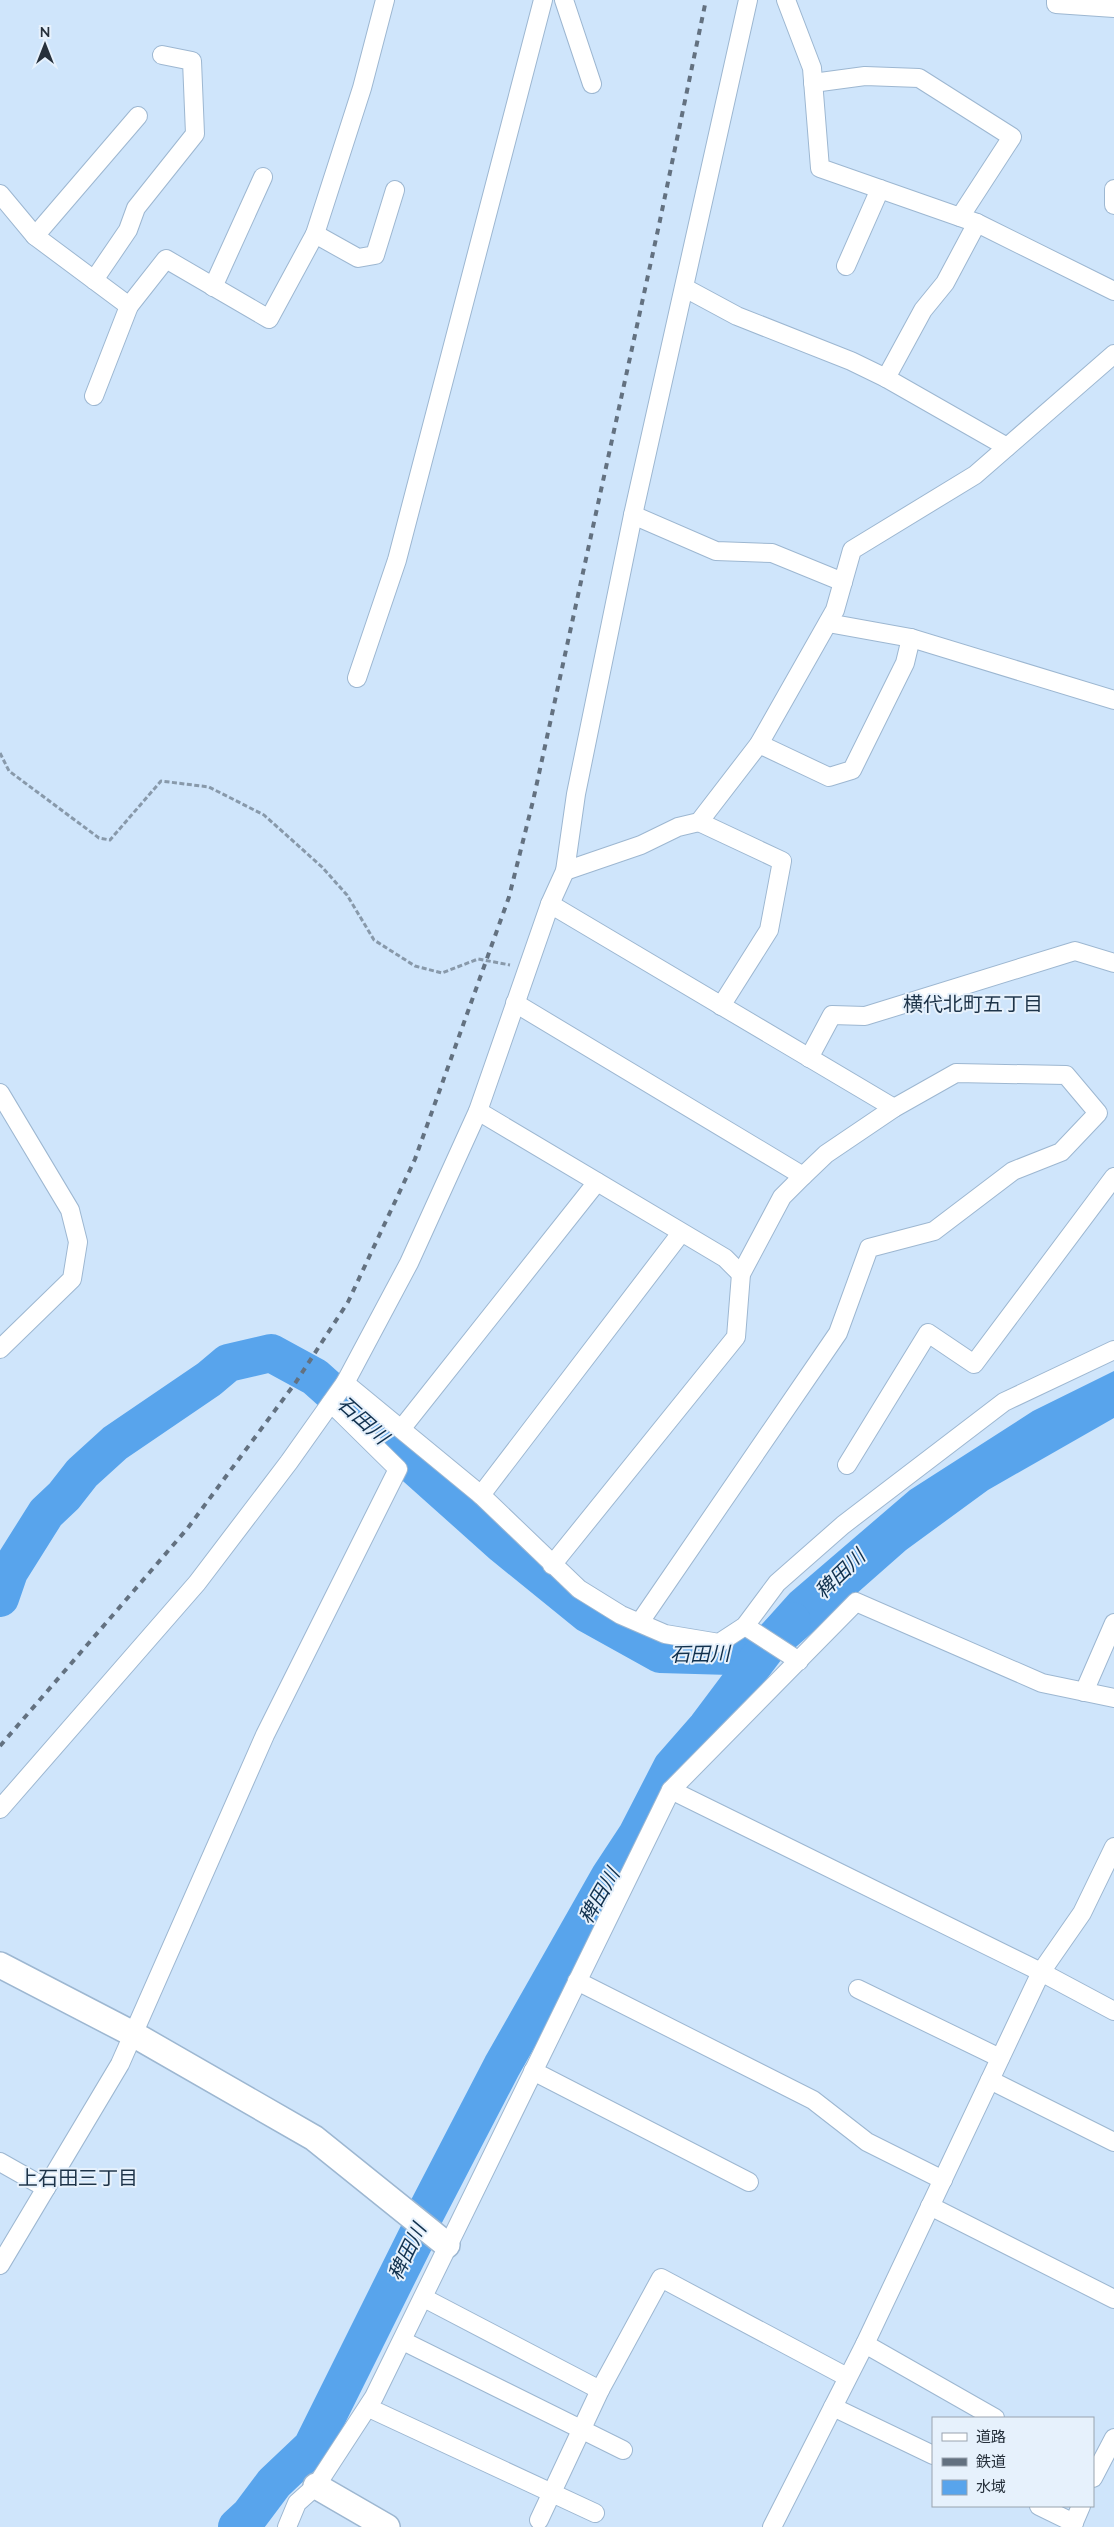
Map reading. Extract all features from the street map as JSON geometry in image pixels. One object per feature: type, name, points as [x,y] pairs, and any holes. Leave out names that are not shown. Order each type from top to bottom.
[{"type":"street","points":[[94,396],[129,306],[166,259],[269,319],[315,234],[362,88],[385,0]]},
{"type":"street","points":[[357,678],[397,560],[543,0]]},
{"type":"street","points":[[564,0],[592,84]]},
{"type":"street","points":[[0,1809],[197,1583],[290,1462],[345,1384],[409,1263],[478,1112],[550,904],[565,872],[576,794],[633,515],[748,0]]},
{"type":"street","points":[[786,0],[812,68],[820,168],[977,223],[1114,291]]},
{"type":"street","points":[[1056,0],[1056,4],[1114,8]]},
{"type":"street","points":[[94,280],[128,230],[136,208],[195,134],[192,61],[162,55]]},
{"type":"street","points":[[813,83],[865,76],[919,78],[1012,138],[960,217]]},
{"type":"street","points":[[35,236],[138,116]]},
{"type":"street","points":[[213,287],[263,177]]},
{"type":"street","points":[[846,266],[880,188]]},
{"type":"street","points":[[1114,189],[1114,205]]},
{"type":"street","points":[[315,234],[358,258],[375,254],[395,190]]},
{"type":"street","points":[[0,194],[35,236],[129,306]]},
{"type":"street","points":[[886,378],[922,310],[946,283],[977,223]]},
{"type":"street","points":[[685,288],[737,316],[851,361],[886,378],[1008,447]]},
{"type":"street","points":[[699,822],[759,744],[828,623],[835,610],[852,550],[975,475],[1114,354]]},
{"type":"street","points":[[633,515],[716,551],[772,553],[843,582]]},
{"type":"street","points":[[828,623],[911,638],[1114,700]]},
{"type":"street","points":[[759,744],[829,777],[852,770],[905,663],[911,638]]},
{"type":"street","points":[[565,872],[641,845],[678,827],[699,822],[782,861],[769,930],[721,1006]]},
{"type":"street","points":[[550,904],[894,1108]]},
{"type":"street","points":[[810,1058],[832,1015],[865,1016],[1075,951],[1114,963]]},
{"type":"street","points":[[515,1004],[803,1176]]},
{"type":"street","points":[[552,1565],[736,1337],[741,1274],[782,1197],[826,1154],[894,1108],[956,1073],[1066,1075],[1098,1113],[1060,1152],[1013,1171],[934,1231],[869,1248],[838,1333],[640,1622]]},
{"type":"street","points":[[0,1092],[70,1210],[78,1242],[72,1279],[0,1349]]},
{"type":"street","points":[[478,1112],[725,1258],[741,1274]]},
{"type":"street","points":[[847,1465],[928,1334],[974,1364],[1114,1177]]},
{"type":"street","points":[[402,1428],[597,1182]]},
{"type":"street","points":[[481,1495],[681,1233]]},
{"type":"street","points":[[345,1384],[402,1428],[481,1495],[579,1589],[621,1615],[665,1634],[719,1643],[745,1626],[777,1583],[843,1524],[1004,1402],[1114,1350]]},
{"type":"street","points":[[0,2264],[120,2064],[265,1735],[398,1469],[331,1403]]},
{"type":"street","points":[[287,2527],[297,2503],[316,2486],[369,2408],[671,1790],[856,1602],[1042,1683],[1114,1698]]},
{"type":"street","points":[[1084,1692],[1114,1622]]},
{"type":"street","points":[[745,1626],[799,1661]]},
{"type":"street","points":[[671,1790],[1040,1972],[1114,2011]]},
{"type":"street","points":[[772,2527],[865,2344],[1040,1972],[1082,1912],[1114,1847]]},
{"type":"street","points":[[0,1965],[134,2034],[314,2138],[447,2245]]},
{"type":"street","points":[[577,1981],[813,2100],[867,2142],[942,2180]]},
{"type":"street","points":[[858,1989],[1000,2058]]},
{"type":"street","points":[[533,2071],[750,2182]]},
{"type":"street","points":[[990,2080],[1114,2142]]},
{"type":"street","points":[[0,2162],[46,2188]]},
{"type":"street","points":[[930,2206],[1114,2299]]},
{"type":"street","points":[[539,2520],[550,2493],[600,2390],[661,2278],[848,2377]]},
{"type":"street","points":[[424,2298],[600,2390]]},
{"type":"street","points":[[403,2341],[623,2450]]},
{"type":"street","points":[[865,2344],[993,2417]]},
{"type":"street","points":[[833,2407],[932,2455]]},
{"type":"street","points":[[369,2408],[595,2514]]},
{"type":"street","points":[[1094,2473],[1114,2438]]},
{"type":"street","points":[[316,2486],[387,2527]]},
{"type":"street","points":[[1041,2507],[1073,2525],[1081,2507]]},
{"type":"path","points":[[0,753],[8,771],[99,838],[110,840],[161,781],[209,787],[264,815],[289,837],[347,895],[374,940],[415,966],[442,973],[478,959],[528,968]]},
{"type":"water","points":[[1114,1371],[1114,1418],[988,1490],[906,1550],[780,1661],[766,1662],[750,1654],[747,1641],[790,1593],[910,1490],[1033,1411]]},
{"type":"waterway","name":"石田川","points":[[0,1598],[9,1572],[46,1513],[64,1496],[82,1473],[115,1443],[209,1379],[228,1363],[271,1353],[315,1377],[503,1545],[588,1614],[660,1654],[731,1656],[770,1643]]},
{"type":"waterway","name":"稗田川","points":[[237,2527],[250,2515],[274,2483],[312,2447],[420,2230],[422,2220],[502,2066],[610,1876],[637,1835],[672,1767],[707,1727],[770,1643],[792,1621]]},
{"type":"railway","points":[[0,1746],[187,1529],[296,1382],[348,1302],[415,1159],[509,897],[533,801],[659,225],[706,0]]},
{"type":"district","name":"横代北町五丁目","points":[[973,1004]]},
{"type":"district","name":"上石田三丁目","points":[[78,2178]]}]
